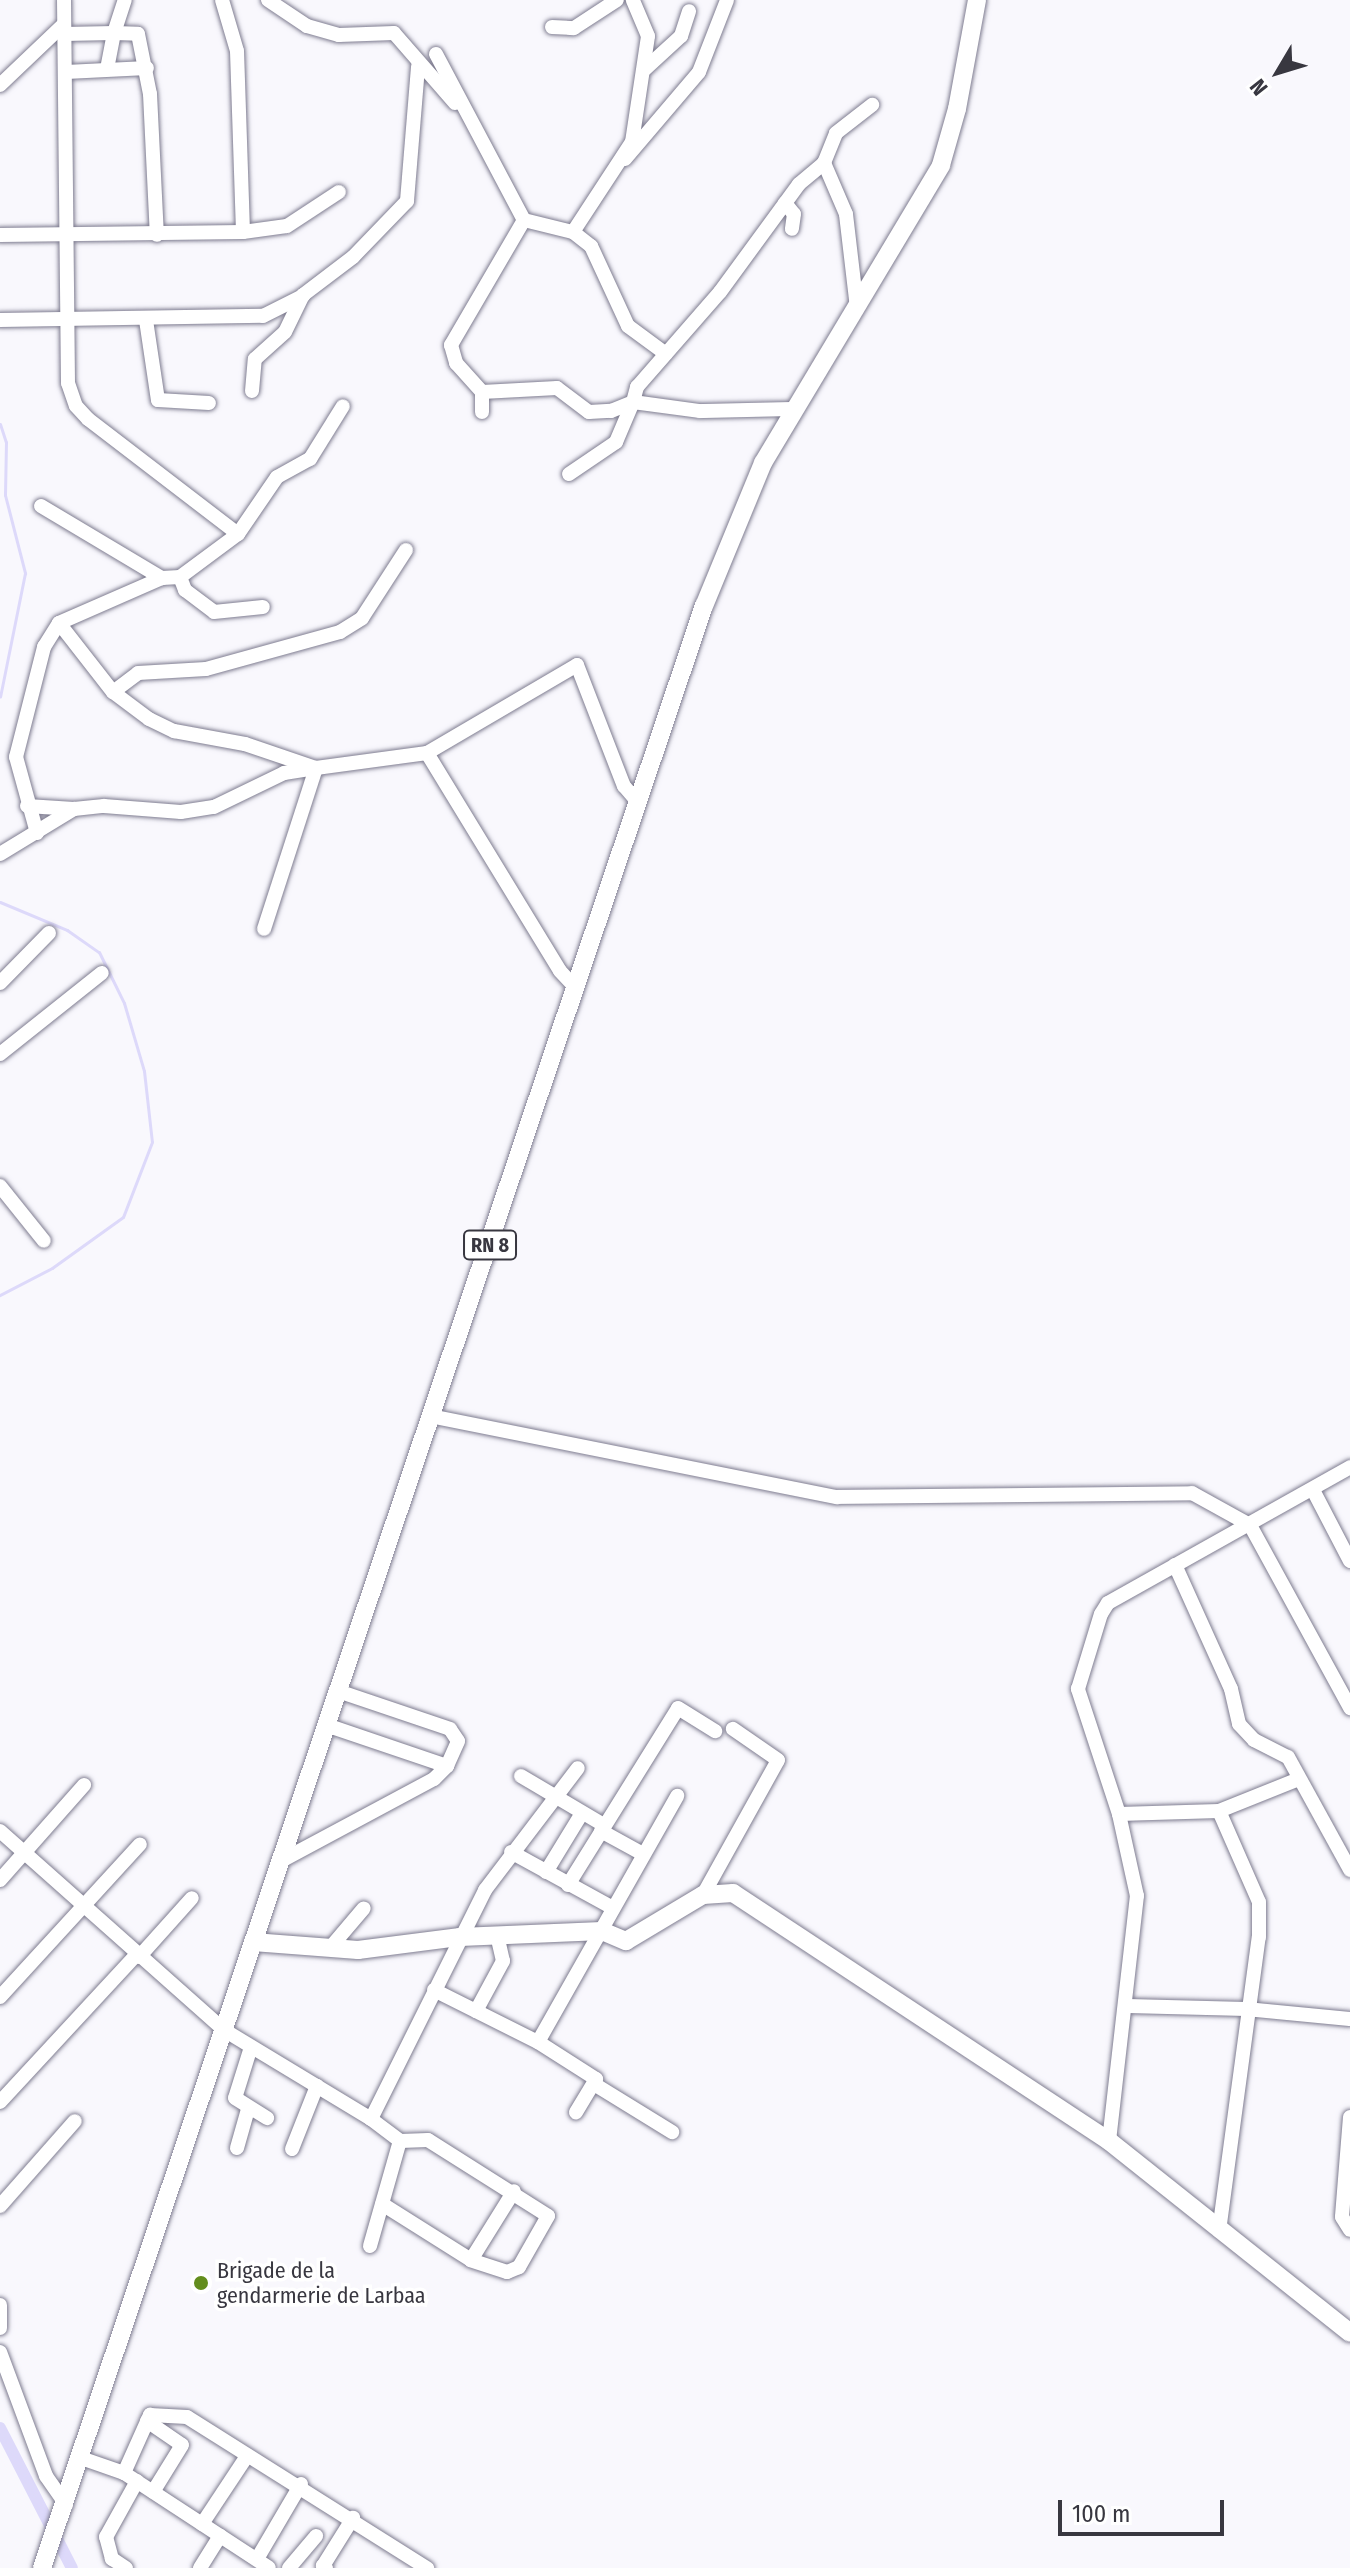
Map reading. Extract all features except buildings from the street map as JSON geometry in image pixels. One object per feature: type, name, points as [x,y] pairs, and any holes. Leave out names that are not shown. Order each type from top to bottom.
[{"type":"main road","name":"RN 8","points":[[44,2565],[279,1862],[733,528],[795,409],[941,165],[957,109],[977,0]]},
{"type":"main road","points":[[253,1942],[358,1950],[460,1937],[602,1931],[626,1941],[703,1895],[733,1893],[1109,2141],[1350,2333]]},
{"type":"street","points":[[64,0],[71,322],[68,383],[76,406],[238,534]]},
{"type":"street","points":[[107,69],[125,0]]},
{"type":"street","points":[[222,0],[237,51],[243,232]]},
{"type":"street","points":[[268,0],[307,26],[339,35],[394,33],[418,66],[461,109]]},
{"type":"street","points":[[552,27],[574,28],[617,0]]},
{"type":"street","points":[[573,232],[632,142],[648,36],[633,0]]},
{"type":"street","points":[[620,160],[640,147],[699,72],[727,0]]},
{"type":"street","points":[[645,69],[681,36],[689,11]]},
{"type":"street","points":[[0,85],[64,29],[138,34],[147,68],[157,235]]},
{"type":"street","points":[[436,54],[461,109],[524,220],[573,232],[591,246],[628,326],[666,354]]},
{"type":"street","points":[[0,320],[71,322],[263,316],[303,295],[353,257],[407,201],[413,182],[418,66]]},
{"type":"street","points":[[66,72],[147,68]]},
{"type":"street","points":[[569,474],[616,442],[637,387],[785,203],[824,163],[836,133],[872,105]]},
{"type":"street","points":[[824,163],[846,214],[857,308]]},
{"type":"street","points":[[0,235],[243,232],[287,226],[339,192]]},
{"type":"street","points":[[785,203],[794,214],[792,229]]},
{"type":"street","points":[[482,412],[482,392],[456,363],[451,345],[524,220]]},
{"type":"street","points":[[252,391],[255,359],[285,332],[303,295]]},
{"type":"street","points":[[146,320],[158,400],[209,403]]},
{"type":"street","points":[[482,392],[557,388],[589,412],[611,411],[633,402],[700,411],[795,409]]},
{"type":"street","points":[[37,833],[27,806],[16,757],[44,647],[59,623],[162,578],[180,577],[238,534],[277,477],[310,459],[343,406]]},
{"type":"street","points":[[41,506],[162,578]]},
{"type":"street","points":[[113,692],[138,673],[206,669],[340,632],[362,618],[406,550]]},
{"type":"street","points":[[180,577],[185,590],[214,612],[263,607]]},
{"type":"street","points":[[59,623],[113,692],[174,731],[245,744],[316,768]]},
{"type":"street","points":[[27,806],[74,809],[104,806],[181,812],[214,807],[284,773],[427,753],[577,665],[624,786],[638,802]]},
{"type":"street","points":[[427,753],[560,971],[576,988]]},
{"type":"street","points":[[264,929],[316,768]]},
{"type":"street","points":[[0,854],[74,809]]},
{"type":"street","points":[[0,983],[49,933]]},
{"type":"street","points":[[0,1054],[102,973]]},
{"type":"street","points":[[0,1186],[44,1241]]},
{"type":"street","points":[[430,1416],[837,1497],[1192,1493],[1250,1525],[1350,1708]]},
{"type":"street","points":[[1109,2141],[1128,2006],[1137,1896],[1119,1814],[1080,1701],[1078,1682],[1108,1603],[1350,1467]]},
{"type":"street","points":[[1313,1490],[1350,1561]]},
{"type":"street","points":[[1175,1565],[1231,1689],[1239,1724],[1254,1740],[1288,1757],[1350,1870]]},
{"type":"street","points":[[279,1862],[408,1796],[447,1766],[458,1741],[450,1729],[338,1691]]},
{"type":"street","points":[[568,1885],[678,1708],[715,1731]]},
{"type":"street","points":[[326,1725],[447,1766]]},
{"type":"street","points":[[703,1895],[726,1862],[778,1760],[733,1729]]},
{"type":"street","points":[[371,2119],[460,1937],[511,1852],[559,1799],[578,1768]]},
{"type":"street","points":[[521,1776],[641,1853]]},
{"type":"street","points":[[1119,1814],[1219,1811],[1299,1779]]},
{"type":"street","points":[[0,1880],[84,1785]]},
{"type":"street","points":[[538,2042],[602,1931],[611,1907],[641,1853],[677,1796]]},
{"type":"street","points":[[1219,1811],[1259,1902],[1259,1937],[1246,2009],[1219,2231]]},
{"type":"street","points":[[546,1872],[582,1813]]},
{"type":"street","points":[[0,1831],[224,2030],[371,2119],[400,2141],[428,2140],[514,2191],[548,2216],[519,2267],[507,2272],[471,2260],[382,2204]]},
{"type":"street","points":[[0,1997],[140,1844]]},
{"type":"street","points":[[511,1852],[611,1907]]},
{"type":"street","points":[[0,2102],[192,1898]]},
{"type":"street","points":[[330,1948],[364,1908]]},
{"type":"street","points":[[476,2011],[503,1961],[497,1935]]},
{"type":"street","points":[[434,1990],[538,2042],[596,2079],[576,2112]]},
{"type":"street","points":[[1128,2006],[1246,2009],[1350,2019]]},
{"type":"street","points":[[251,2047],[235,2098],[248,2109],[267,2118]]},
{"type":"street","points":[[594,2084],[672,2132]]},
{"type":"street","points":[[292,2149],[317,2086]]},
{"type":"street","points":[[237,2148],[248,2109]]},
{"type":"street","points":[[1350,2117],[1342,2217],[1350,2230]]},
{"type":"street","points":[[0,2206],[75,2121]]},
{"type":"street","points":[[370,2246],[400,2141]]},
{"type":"street","points":[[471,2260],[514,2191]]},
{"type":"street","points":[[0,2305],[0,2328]]},
{"type":"street","points":[[0,2352],[63,2513]]},
{"type":"street","points":[[126,2568],[112,2559],[106,2537],[131,2477],[150,2415],[187,2417],[247,2456],[301,2484],[422,2566]]},
{"type":"street","points":[[147,2421],[182,2445],[153,2492]]},
{"type":"street","points":[[202,2524],[247,2456]]},
{"type":"street","points":[[81,2458],[131,2477],[263,2564],[301,2484]]},
{"type":"street","points":[[326,2568],[323,2566],[353,2518]]},
{"type":"street","points":[[200,2568],[220,2536]]},
{"type":"street","points":[[289,2568],[316,2536]]},
{"type":"waterway","points":[[0,424],[6,442],[5,495],[25,573],[0,697]]},
{"type":"waterway","points":[[0,902],[67,930],[99,952],[124,1003],[144,1071],[152,1142],[123,1217],[52,1268],[0,1295]]},
{"type":"waterway","points":[[0,2428],[72,2568]]},
{"type":"place","name":"Brigade de la gendarmerie de Larbaa","points":[[201,2283]]}]
